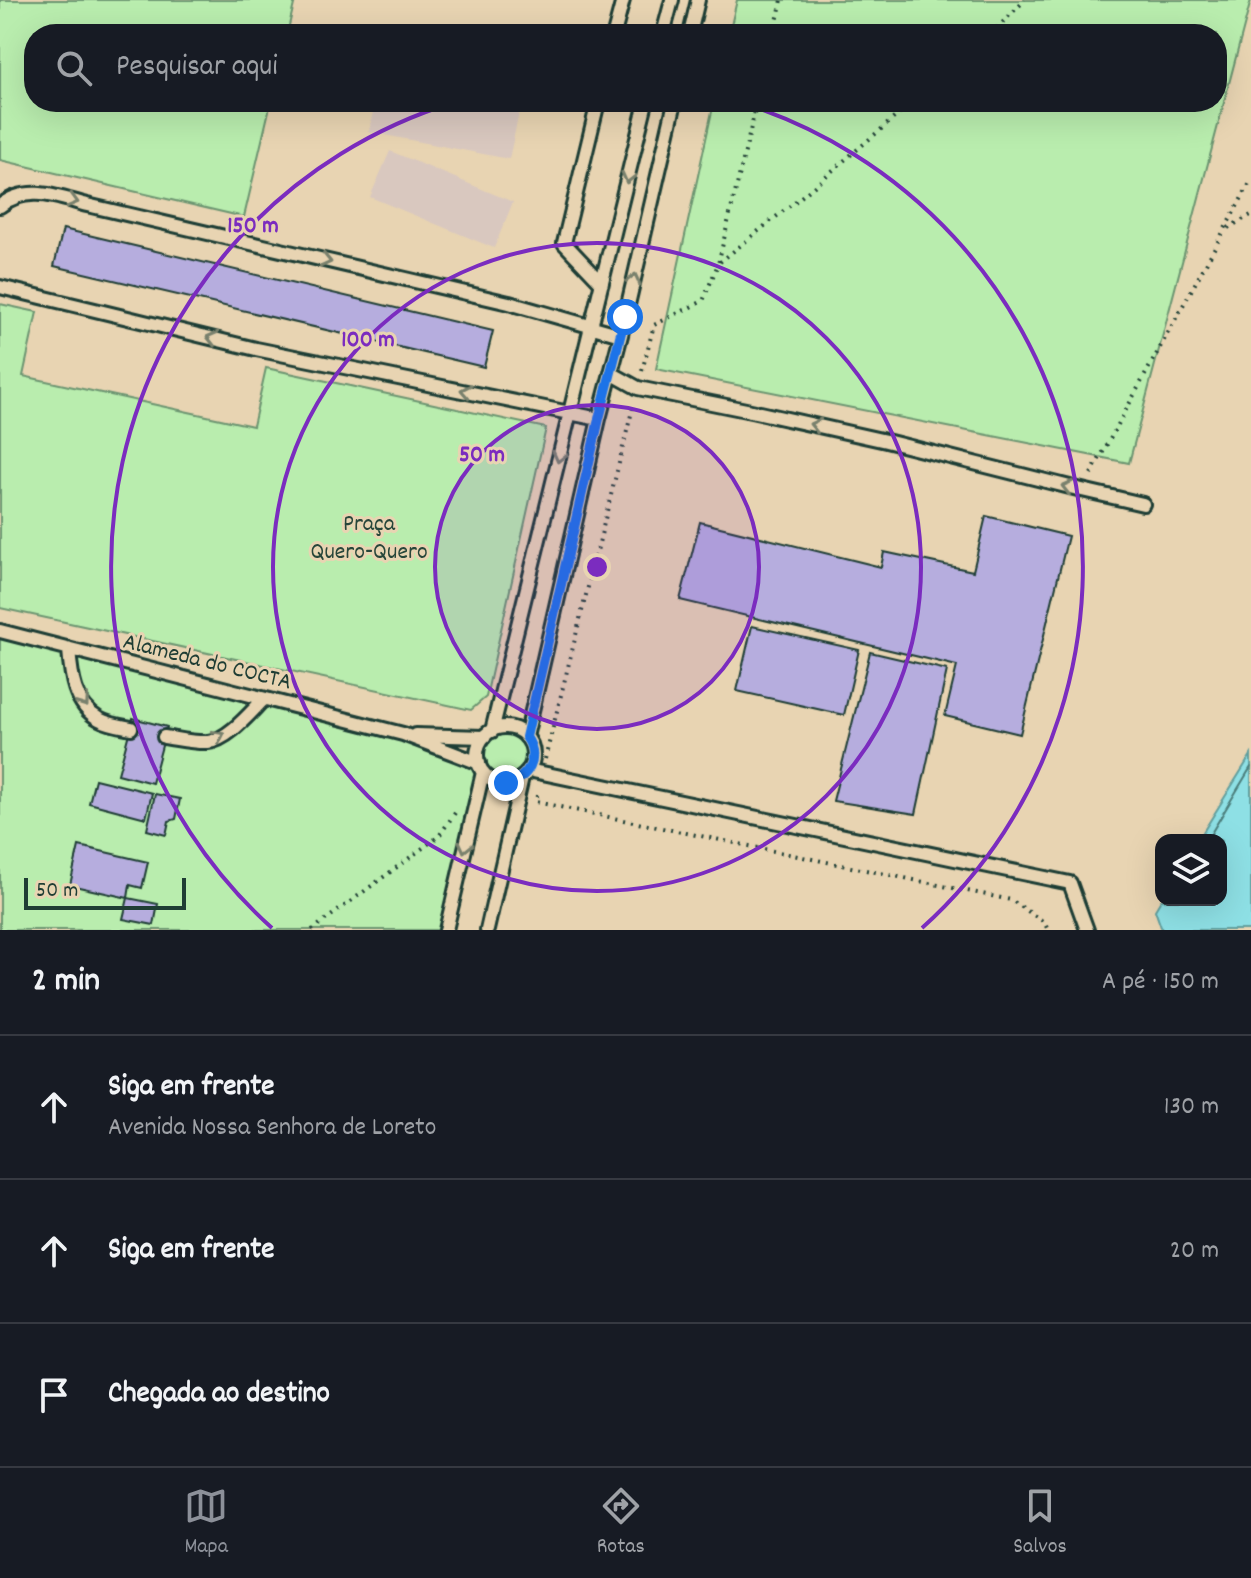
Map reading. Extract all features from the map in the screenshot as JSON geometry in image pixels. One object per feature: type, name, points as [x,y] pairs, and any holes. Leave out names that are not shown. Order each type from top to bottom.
[{"type":"lane","points":[[617,24],[623,0]]},
{"type":"lane","points":[[666,24],[672,0]]},
{"type":"lane","points":[[692,24],[698,0]]},
{"type":"lane","points":[[596,112],[564,243],[602,283]]},
{"type":"lane","points":[[644,112],[488,734],[479,745],[477,754],[481,767],[489,778],[506,783],[531,773],[1070,883],[1087,930]]},
{"type":"lane","points":[[526,737],[673,112]]},
{"type":"lane","points":[[0,206],[24,193],[41,192],[102,209],[509,303],[621,335]]},
{"type":"lane","points":[[0,287],[256,349],[599,419]]},
{"type":"lane","points":[[611,373],[638,388],[886,441],[1143,504]]},
{"type":"lane","name":"Alameda do COCTA","points":[[0,631],[403,734]]},
{"type":"lane","points":[[69,650],[71,678],[86,708],[98,719],[131,728]]},
{"type":"lane","points":[[164,737],[210,742],[222,737],[263,700]]},
{"type":"lane","points":[[403,734],[488,734],[501,728],[511,728],[519,731],[531,744],[531,773],[487,930]]},
{"type":"lane","points":[[403,734],[481,767]]},
{"type":"lane","points":[[446,930],[481,767]]},
{"type":"path","points":[[776,24],[782,0]]},
{"type":"path","points":[[1001,24],[1025,0]]},
{"type":"path","points":[[755,112],[718,264],[703,301],[654,325],[531,773],[536,802],[1011,900],[1044,922],[1048,930]]},
{"type":"path","points":[[718,264],[901,112]]},
{"type":"path","points":[[1082,490],[1251,181]]},
{"type":"path","points":[[1226,229],[1251,215]]},
{"type":"path","points":[[312,930],[439,836],[456,810]]},
{"type":"shaded area","points":[[373,112],[519,112],[509,159],[369,132]]},
{"type":"shaded area","points":[[390,151],[513,202],[494,248],[370,197]]},
{"type":"green space","points":[[0,0],[295,0],[289,24],[24,24],[24,112],[269,112],[244,217],[0,160]]},
{"type":"green space","points":[[737,0],[1251,0],[1227,91],[1227,24],[731,24]]},
{"type":"green space","points":[[712,112],[1221,112],[1129,463],[656,369]]},
{"type":"green space","name":"Praça Quero-Quero","points":[[0,304],[37,312],[23,376],[253,426],[266,368],[546,428],[486,697],[471,710],[0,608]]},
{"type":"green space","points":[[0,629],[403,734],[483,772],[446,930],[0,930]]},
{"type":"green space","points":[[505,734],[520,740],[526,755],[520,770],[505,776],[490,770],[484,755],[490,740]]},
{"type":"water","points":[[1251,755],[1251,930],[1162,930],[1155,910],[1157,906],[1227,906],[1227,834],[1202,834]]},
{"type":"building","points":[[63,229],[493,331],[484,367],[54,266]]},
{"type":"building","points":[[986,516],[1068,536],[1020,734],[945,716],[957,666],[680,600],[700,522],[881,567],[884,552],[973,571]]},
{"type":"building","points":[[752,626],[859,650],[844,715],[737,691]]},
{"type":"building","points":[[870,652],[947,670],[916,814],[833,801]]},
{"type":"building","points":[[133,718],[167,727],[152,783],[118,774]]},
{"type":"building","points":[[95,779],[152,793],[146,818],[89,803]]},
{"type":"building","points":[[155,794],[180,799],[176,819],[169,821],[166,835],[147,830]]},
{"type":"building","points":[[79,846],[148,862],[142,888],[130,885],[128,898],[70,885]]},
{"type":"building","points":[[128,898],[158,904],[154,925],[123,919]]},
{"type":"route","points":[[506,783],[522,777],[532,762],[531,744],[526,737],[625,317]]}]
